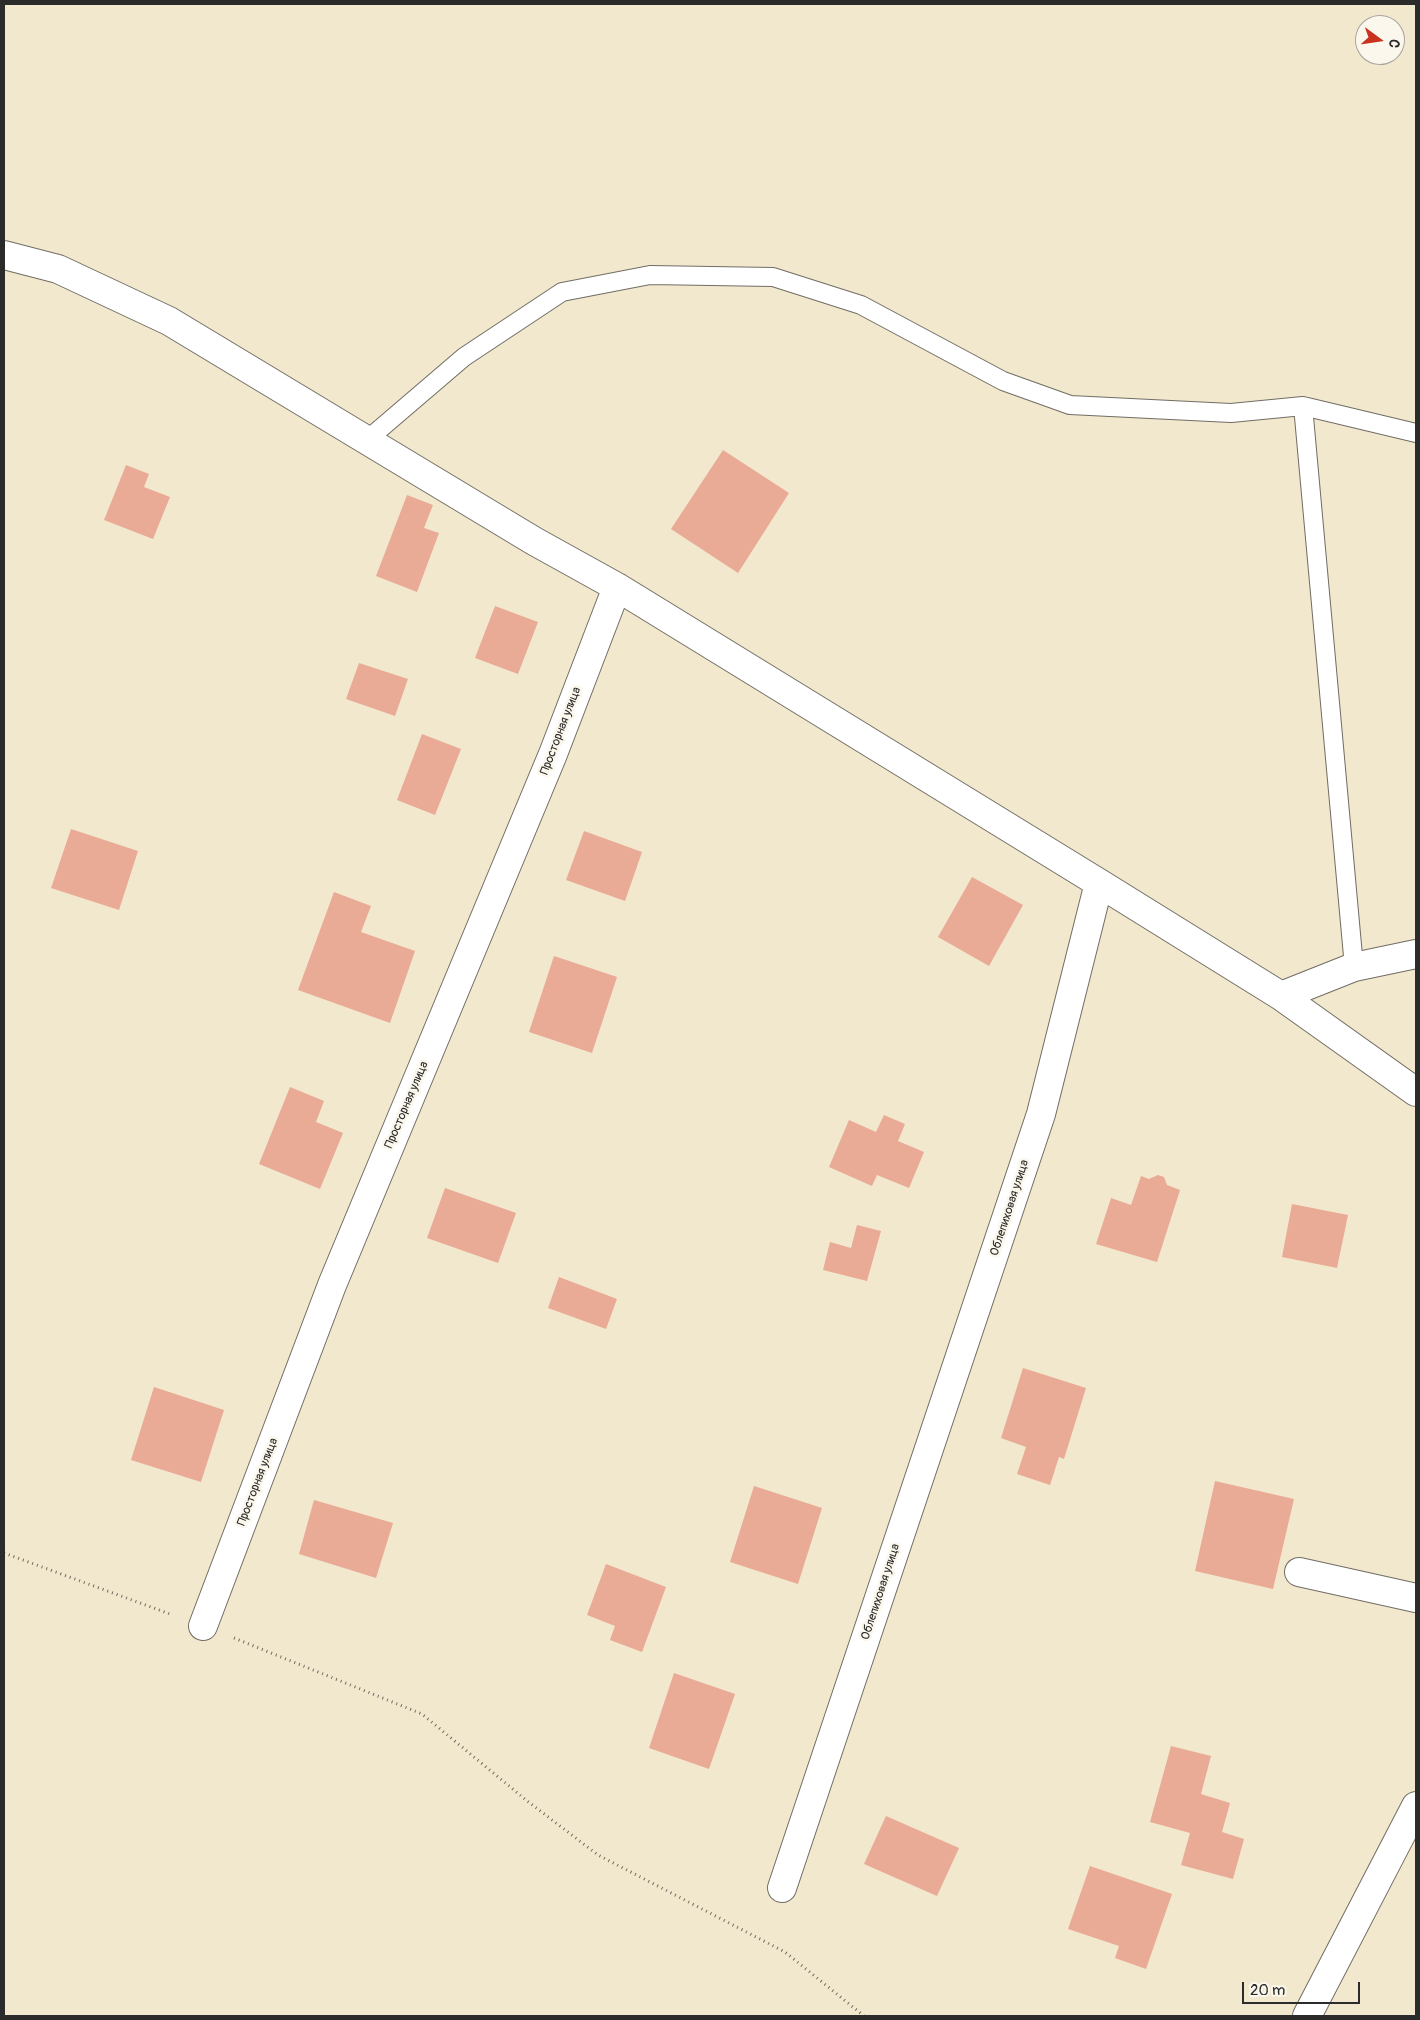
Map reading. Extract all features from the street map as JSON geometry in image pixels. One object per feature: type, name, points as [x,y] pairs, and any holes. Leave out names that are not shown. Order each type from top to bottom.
[{"type":"street","points":[[4,255],[58,269],[169,321],[534,541],[616,587],[1099,883],[1281,996],[1416,1092]]},
{"type":"street","name":"Просторная улица","points":[[203,1626],[332,1285],[553,754],[616,587]]},
{"type":"street","name":"Облепиховая улица","points":[[782,1888],[1041,1114],[1099,883]]},
{"type":"street","points":[[1281,996],[1354,967],[1416,954]]},
{"type":"street","points":[[1299,1572],[1416,1598]]},
{"type":"street","points":[[1308,2016],[1416,1806]]},
{"type":"lane","points":[[366,440],[464,357],[562,292],[650,275],[773,277],[861,305],[1003,381],[1070,405],[1231,413],[1303,406],[1416,433]]},
{"type":"lane","points":[[1303,406],[1354,967]]},
{"type":"path","points":[[4,1553],[203,1626],[422,1714],[526,1800],[598,1855],[785,1952],[864,2016]]},
{"type":"building","points":[[723,450],[789,493],[738,573],[671,529]]},
{"type":"building","points":[[126,465],[149,474],[144,487],[170,497],[153,539],[104,520]]},
{"type":"building","points":[[407,495],[433,505],[424,528],[439,533],[417,592],[376,576]]},
{"type":"building","points":[[495,606],[538,622],[518,674],[475,658]]},
{"type":"building","points":[[359,663],[408,679],[395,716],[346,699]]},
{"type":"building","points":[[422,734],[461,749],[435,815],[397,800]]},
{"type":"building","points":[[71,829],[138,851],[119,910],[51,888]]},
{"type":"building","points":[[584,831],[642,852],[625,901],[566,880]]},
{"type":"building","points":[[972,877],[1023,905],[989,966],[938,937]]},
{"type":"building","points":[[334,892],[371,906],[361,932],[415,951],[390,1023],[298,990]]},
{"type":"building","points":[[554,956],[617,977],[592,1053],[529,1032]]},
{"type":"building","points":[[290,1087],[324,1101],[316,1122],[343,1133],[320,1189],[259,1164]]},
{"type":"building","points":[[884,1115],[905,1124],[898,1141],[924,1152],[909,1188],[877,1175],[872,1186],[829,1167],[849,1120],[876,1132]]},
{"type":"building","points":[[1158,1175],[1164,1177],[1167,1185],[1180,1190],[1157,1262],[1096,1244],[1111,1198],[1131,1205],[1141,1176],[1149,1179]]},
{"type":"building","points":[[445,1188],[516,1213],[498,1263],[427,1238]]},
{"type":"building","points":[[1292,1204],[1348,1215],[1337,1268],[1282,1257]]},
{"type":"building","points":[[857,1225],[881,1231],[867,1281],[823,1270],[830,1242],[851,1248]]},
{"type":"building","points":[[559,1277],[617,1299],[606,1329],[548,1308]]},
{"type":"building","points":[[1023,1368],[1086,1388],[1064,1459],[1059,1457],[1050,1485],[1017,1474],[1026,1447],[1001,1438]]},
{"type":"building","points":[[154,1387],[224,1410],[201,1482],[131,1460]]},
{"type":"building","points":[[1215,1481],[1294,1499],[1273,1589],[1195,1571]]},
{"type":"building","points":[[754,1486],[822,1508],[798,1584],[730,1562]]},
{"type":"building","points":[[314,1500],[393,1523],[376,1578],[299,1554]]},
{"type":"building","points":[[606,1564],[666,1587],[642,1652],[610,1640],[615,1626],[587,1615]]},
{"type":"building","points":[[674,1673],[735,1694],[709,1769],[649,1748]]},
{"type":"building","points":[[1171,1746],[1211,1756],[1201,1794],[1230,1803],[1222,1832],[1244,1839],[1233,1879],[1181,1865],[1190,1833],[1150,1822]]},
{"type":"building","points":[[886,1816],[959,1848],[937,1896],[864,1864]]},
{"type":"building","points":[[1090,1866],[1172,1894],[1146,1969],[1115,1958],[1119,1946],[1068,1929]]}]
